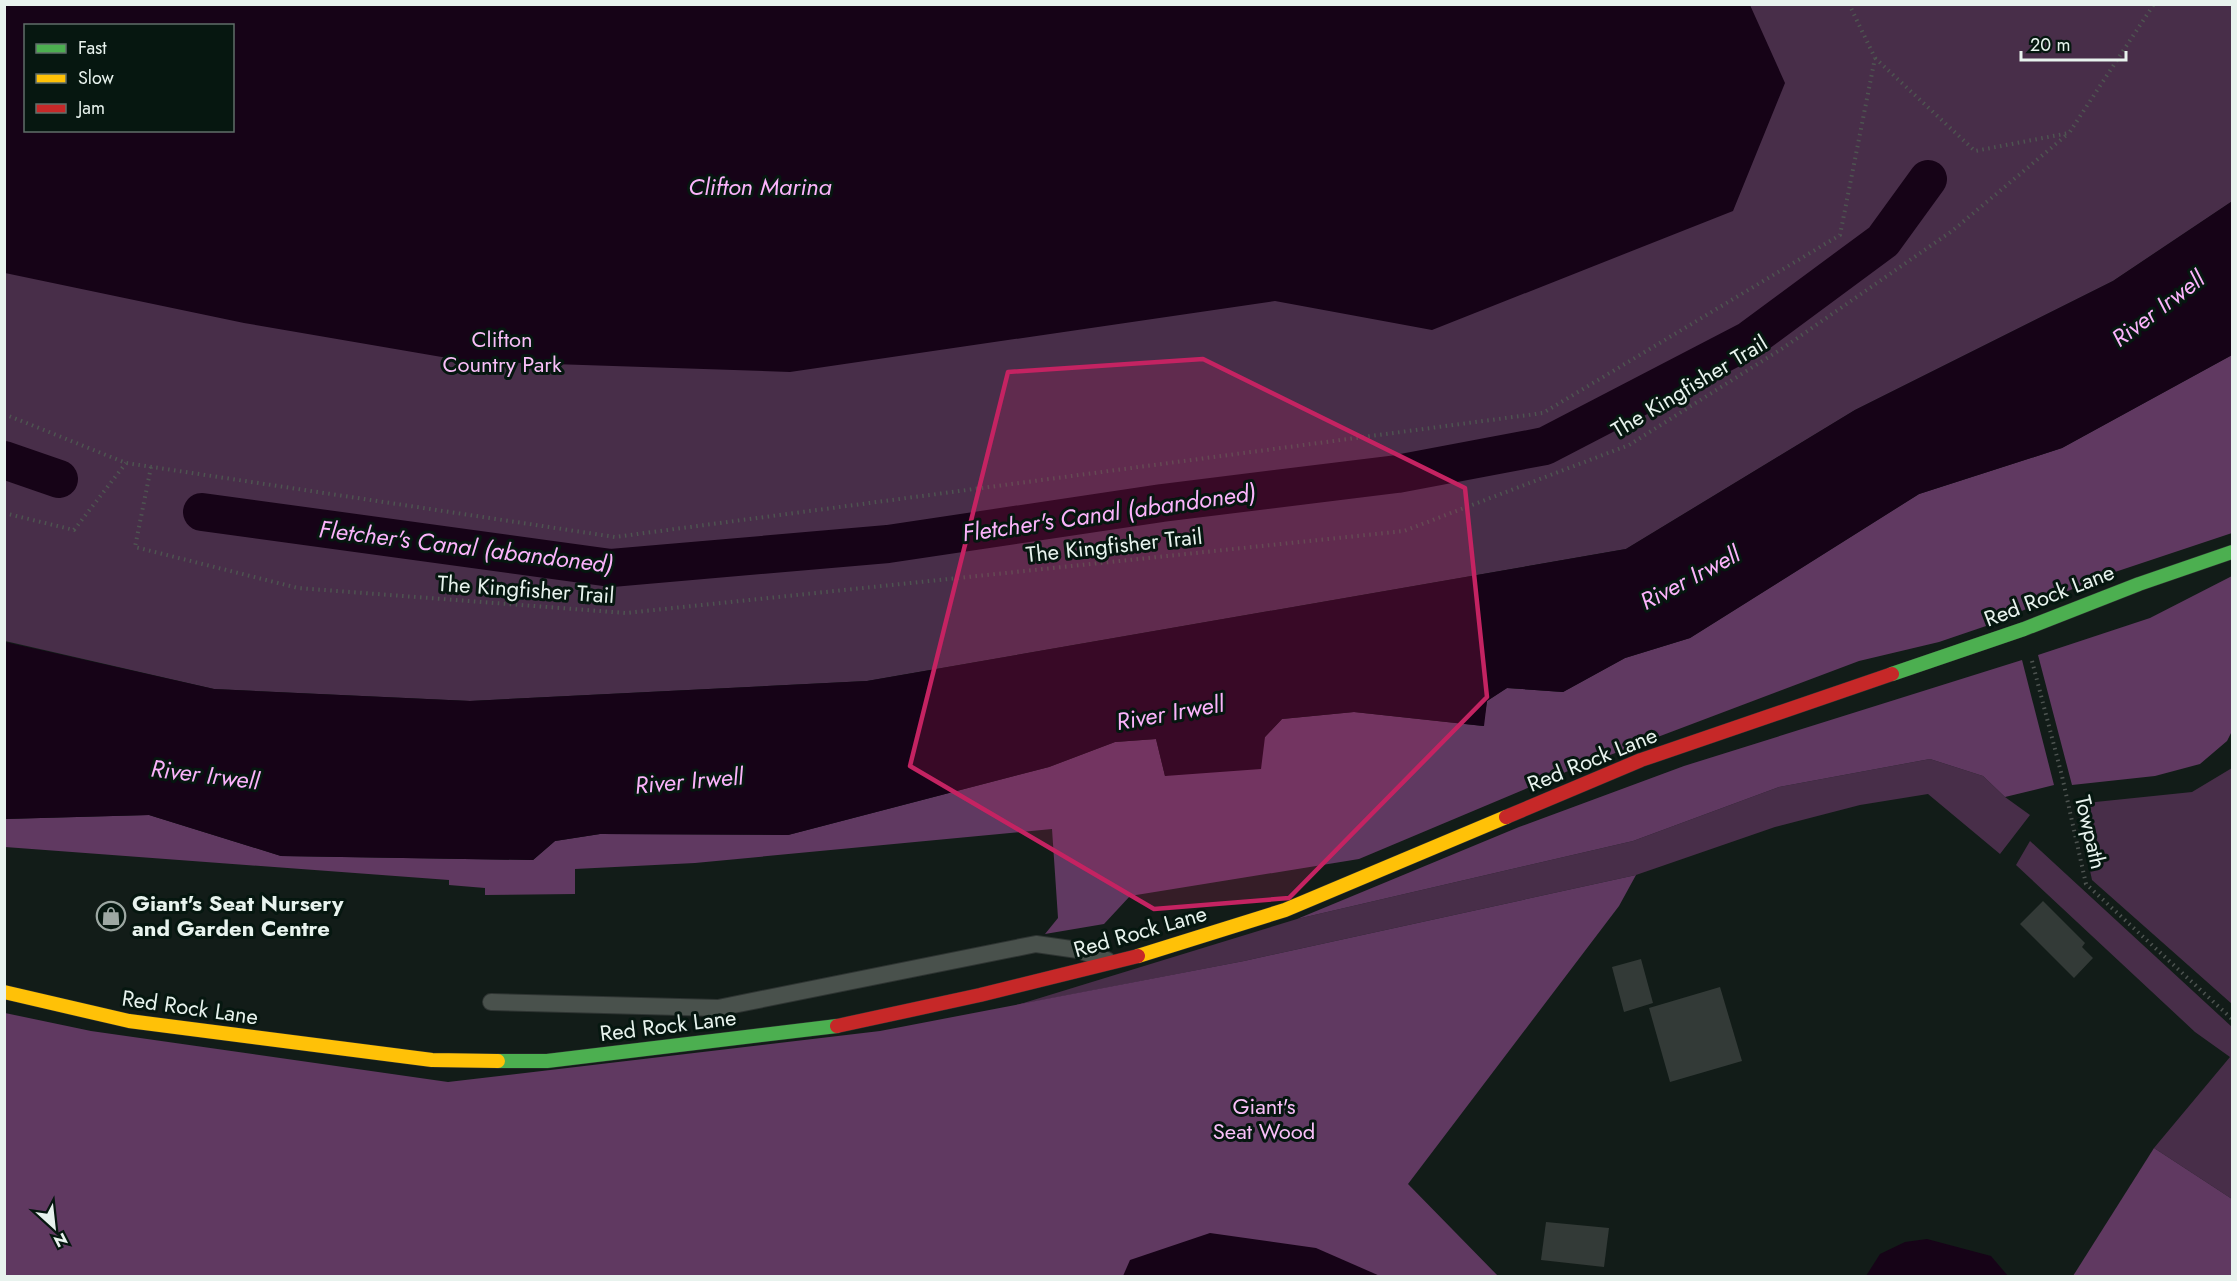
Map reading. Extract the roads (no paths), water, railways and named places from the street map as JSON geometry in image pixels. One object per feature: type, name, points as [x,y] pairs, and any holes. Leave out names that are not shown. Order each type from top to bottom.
[{"type":"street","name":"Red Rock Lane","points":[[4,992],[129,1021],[432,1060],[547,1061],[830,1027],[1116,963],[1285,909],[1641,760],[2024,628],[2139,584],[2232,552]]},
{"type":"lane","points":[[491,1002],[718,1008],[1036,944],[1078,950],[1116,963]]},
{"type":"water","name":"Clifton Marina","points":[[5,5],[1750,5],[1785,83],[1733,211],[1432,330],[1275,301],[790,372],[465,361],[244,323],[5,273]]},
{"type":"water","name":"River Irwell","points":[[2232,197],[2232,355],[2062,448],[1919,494],[1690,638],[1625,658],[1563,692],[1507,688],[1487,701],[1484,726],[1354,712],[1282,719],[1265,737],[1261,769],[1165,776],[1156,739],[1115,742],[1049,767],[788,835],[600,834],[555,841],[533,860],[281,856],[149,815],[5,819],[5,642],[214,689],[470,701],[867,681],[1626,549],[1855,410],[2113,281],[2231,202]]},
{"type":"water","points":[[1210,1233],[1316,1248],[1380,1276],[1123,1276],[1130,1260]]},
{"type":"water","points":[[1927,1239],[1991,1256],[2008,1276],[1866,1276],[1880,1254],[1905,1242]]},
{"type":"waterway","name":"Fletcher's Canal (abandoned)","points":[[202,512],[611,568],[888,544],[1162,503],[1397,474],[1545,446],[1749,340],[1883,241],[1928,179]]},
{"type":"waterway","name":"Fletcher's Canal (abandoned)","points":[[4,460],[59,479]]},
{"type":"place","name":"Giant's Seat Nursery and Garden Centre","points":[[111,916]]},
{"type":"park label","name":"Clifton Country Park","points":[[502,352]]},
{"type":"park label","name":"Giant's Seat Wood","points":[[1264,1118]]}]
